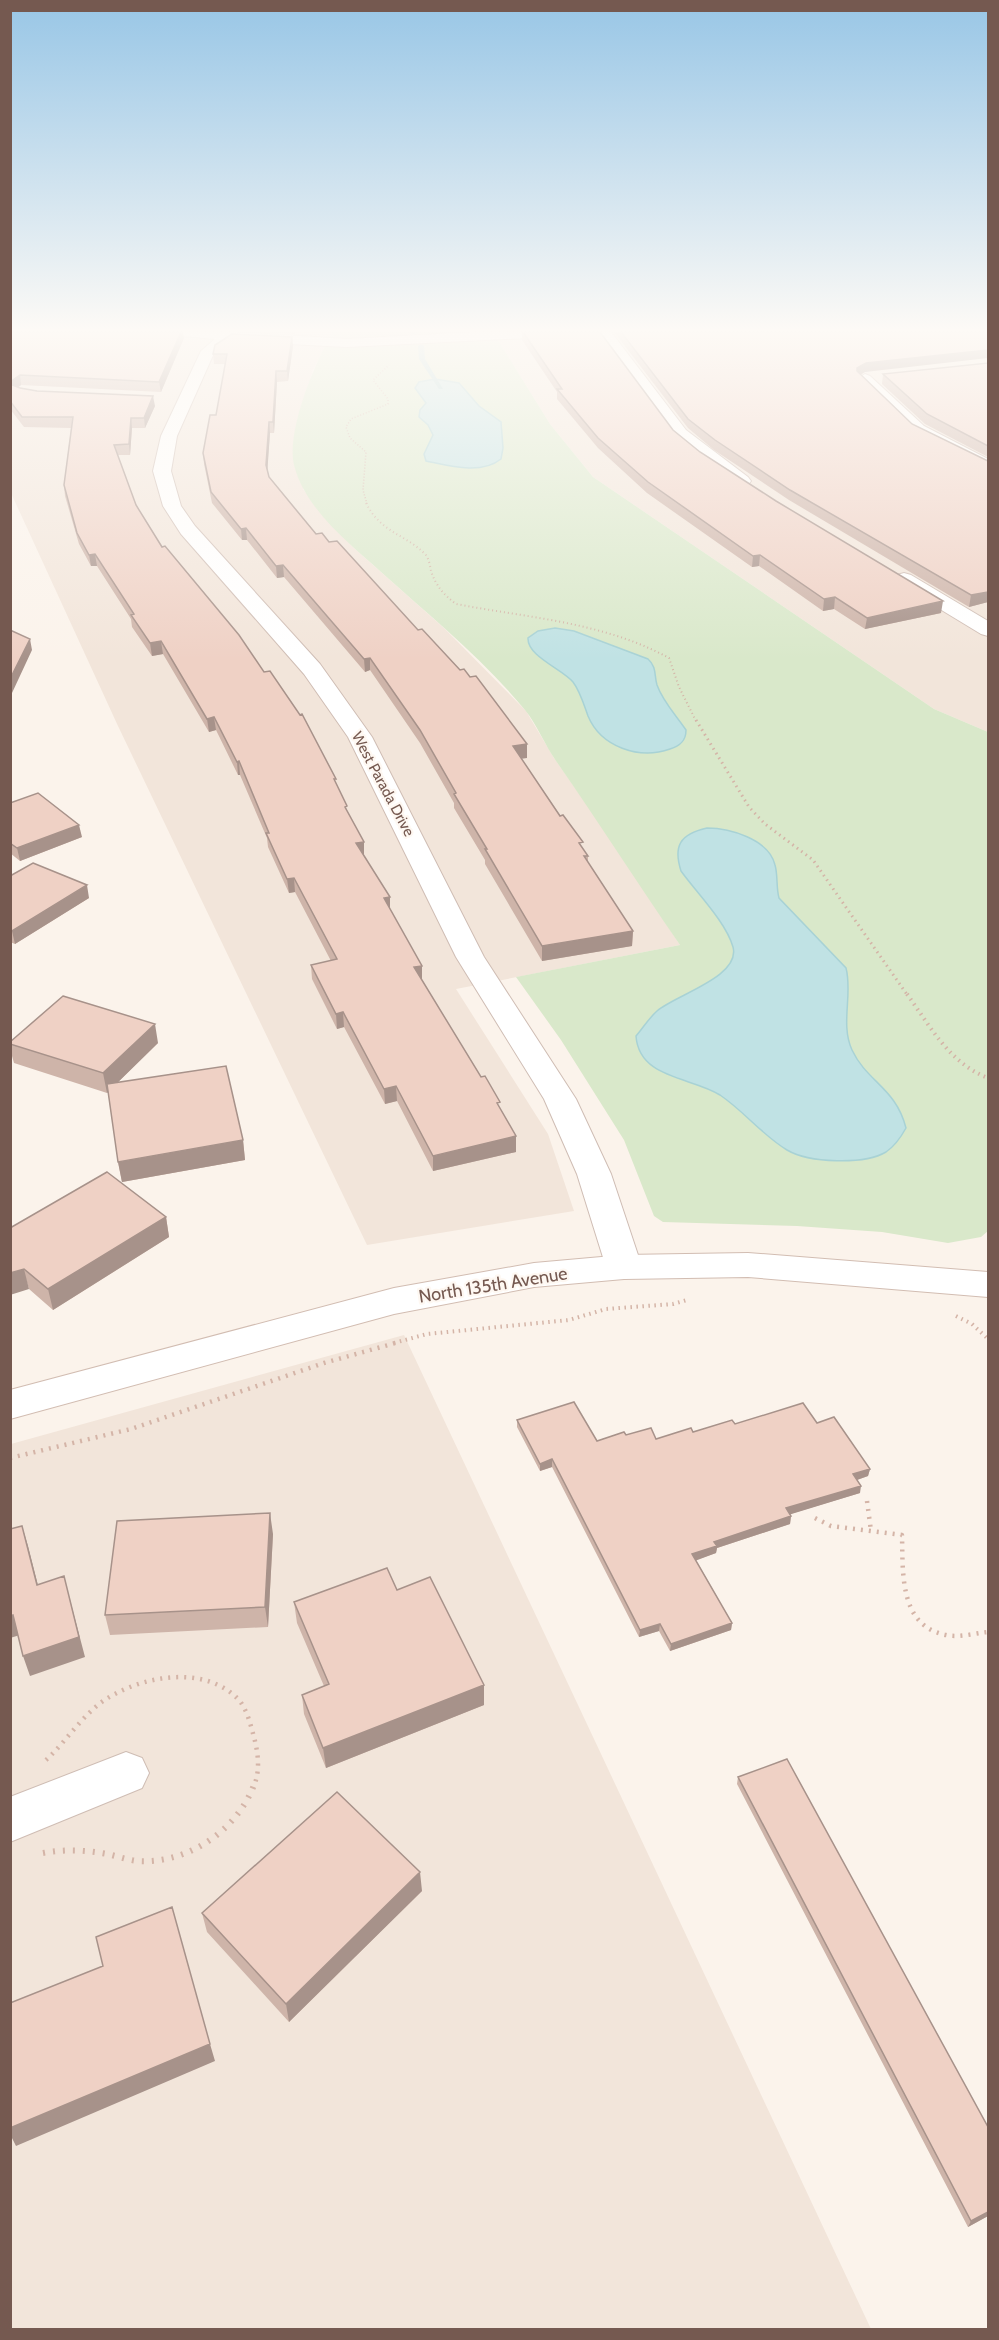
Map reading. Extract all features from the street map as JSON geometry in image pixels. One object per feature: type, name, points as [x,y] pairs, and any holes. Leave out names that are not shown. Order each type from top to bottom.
[{"type":"street","name":"West Parada Drive","points":[[168,441],[162,471],[172,506],[189,531],[312,669],[360,737],[470,957],[560,1099],[594,1174],[624,1267]]},
{"type":"street","points":[[689,441],[754,489]]},
{"type":"street","points":[[941,441],[988,466]]},
{"type":"street","points":[[890,571],[988,630]]},
{"type":"street","name":"North 135th Avenue","points":[[10,1405],[394,1301],[534,1275],[624,1267],[748,1265],[988,1285]]},
{"type":"street","points":[[10,1820],[126,1773]]},
{"type":"path","points":[[354,441],[366,452],[367,468],[363,489],[366,506],[381,523],[427,555],[434,582],[442,595],[456,604],[580,624],[623,637],[656,650],[669,658],[674,675],[691,710],[758,818],[797,845],[813,860],[945,1048],[967,1069],[988,1078]]},
{"type":"path","points":[[10,1458],[131,1429],[324,1363],[427,1334],[569,1320],[606,1309],[673,1304],[692,1298]]},
{"type":"path","points":[[952,1315],[972,1324],[988,1340]]},
{"type":"path","points":[[867,1502],[871,1531]]},
{"type":"path","points":[[815,1518],[831,1526],[902,1535],[906,1603],[912,1614],[932,1631],[946,1635],[988,1632]]},
{"type":"shaded area","points":[[11,441],[303,441],[303,489],[323,515],[355,549],[445,629],[526,711],[554,758],[680,945],[456,989],[548,1134],[574,1211],[367,1245],[118,726],[11,493]]},
{"type":"shaded area","points":[[564,441],[988,441],[988,732],[934,709],[593,477]]},
{"type":"shaded area","points":[[404,1335],[871,2329],[11,2330],[11,1444]]},
{"type":"green space","points":[[294,441],[564,441],[593,477],[934,709],[988,732],[988,1231],[981,1237],[948,1243],[882,1232],[797,1226],[663,1222],[654,1216],[624,1140],[561,1040],[516,977],[680,945],[556,761],[525,710],[474,656],[342,537],[318,511],[300,481],[294,465]]},
{"type":"water","points":[[430,441],[502,441],[501,459],[484,467],[455,467],[426,461],[424,454]]},
{"type":"water","points":[[555,628],[574,631],[648,659],[654,668],[657,685],[663,697],[686,730],[682,743],[658,752],[634,752],[611,743],[602,736],[588,716],[573,682],[533,651],[529,645],[528,638],[538,631]]},
{"type":"water","points":[[707,828],[737,833],[765,848],[775,865],[779,898],[846,968],[848,978],[847,1030],[852,1050],[865,1070],[895,1103],[906,1128],[898,1141],[886,1152],[864,1159],[836,1161],[809,1158],[787,1150],[720,1095],[657,1069],[646,1061],[639,1050],[636,1036],[654,1014],[717,976],[733,958],[733,947],[724,928],[681,871],[679,862],[681,842],[690,834]]},
{"type":"building","points":[[70,441],[129,441],[129,444],[114,445],[136,505],[162,547],[165,546],[239,635],[264,672],[270,671],[300,715],[302,714],[336,779],[334,779],[347,806],[345,807],[364,842],[356,843],[390,897],[384,898],[422,966],[414,967],[481,1077],[485,1076],[516,1136],[433,1156],[396,1086],[384,1089],[343,1012],[336,1014],[311,965],[337,959],[294,878],[287,879],[266,833],[269,833],[239,761],[237,762],[214,717],[207,719],[161,641],[150,643],[95,554],[89,555],[77,533],[64,485]]},
{"type":"building","points":[[205,441],[268,441],[266,465],[269,477],[316,534],[322,533],[329,542],[337,541],[418,630],[422,629],[460,670],[464,669],[470,677],[476,676],[527,744],[513,746],[560,816],[563,815],[583,842],[579,843],[588,856],[584,856],[633,931],[542,946],[485,849],[487,849],[420,730],[370,658],[364,659],[283,565],[276,566],[246,528],[241,529],[211,492],[203,453]]},
{"type":"building","points":[[602,441],[687,441],[776,501],[943,601],[867,618],[835,597],[824,599],[760,555],[753,556],[648,482]]},
{"type":"building","points":[[717,441],[947,441],[988,461],[988,592],[971,595],[790,490]]},
{"type":"building","points":[[10,630],[30,639],[10,679]]},
{"type":"building","points":[[38,793],[79,825],[17,848],[10,843],[10,803]]},
{"type":"building","points":[[33,863],[87,885],[12,931],[10,930],[10,876]]},
{"type":"building","points":[[63,996],[155,1024],[103,1073],[10,1044]]},
{"type":"building","points":[[226,1066],[243,1140],[118,1162],[107,1084]]},
{"type":"building","points":[[107,1172],[166,1217],[48,1289],[24,1269],[10,1273],[10,1228]]},
{"type":"building","points":[[574,1402],[597,1441],[624,1432],[626,1435],[651,1428],[656,1439],[691,1428],[693,1432],[732,1420],[735,1424],[803,1403],[817,1423],[834,1417],[870,1469],[853,1474],[861,1486],[786,1508],[791,1516],[714,1542],[717,1546],[692,1554],[732,1623],[671,1644],[660,1624],[640,1630],[552,1459],[540,1464],[517,1420]]},
{"type":"building","points":[[270,1513],[265,1607],[105,1615],[117,1521]]},
{"type":"building","points":[[22,1526],[37,1585],[64,1576],[79,1637],[23,1656],[13,1615],[10,1616],[10,1529]]},
{"type":"building","points":[[387,1568],[397,1590],[430,1577],[484,1685],[323,1748],[302,1695],[329,1684],[294,1602]]},
{"type":"building","points":[[787,1759],[988,2127],[988,2212],[971,2221],[738,1777]]},
{"type":"building","points":[[337,1792],[420,1872],[286,2004],[202,1913]]},
{"type":"building","points":[[172,1907],[210,2044],[10,2128],[10,2003],[103,1966],[96,1937]]}]
